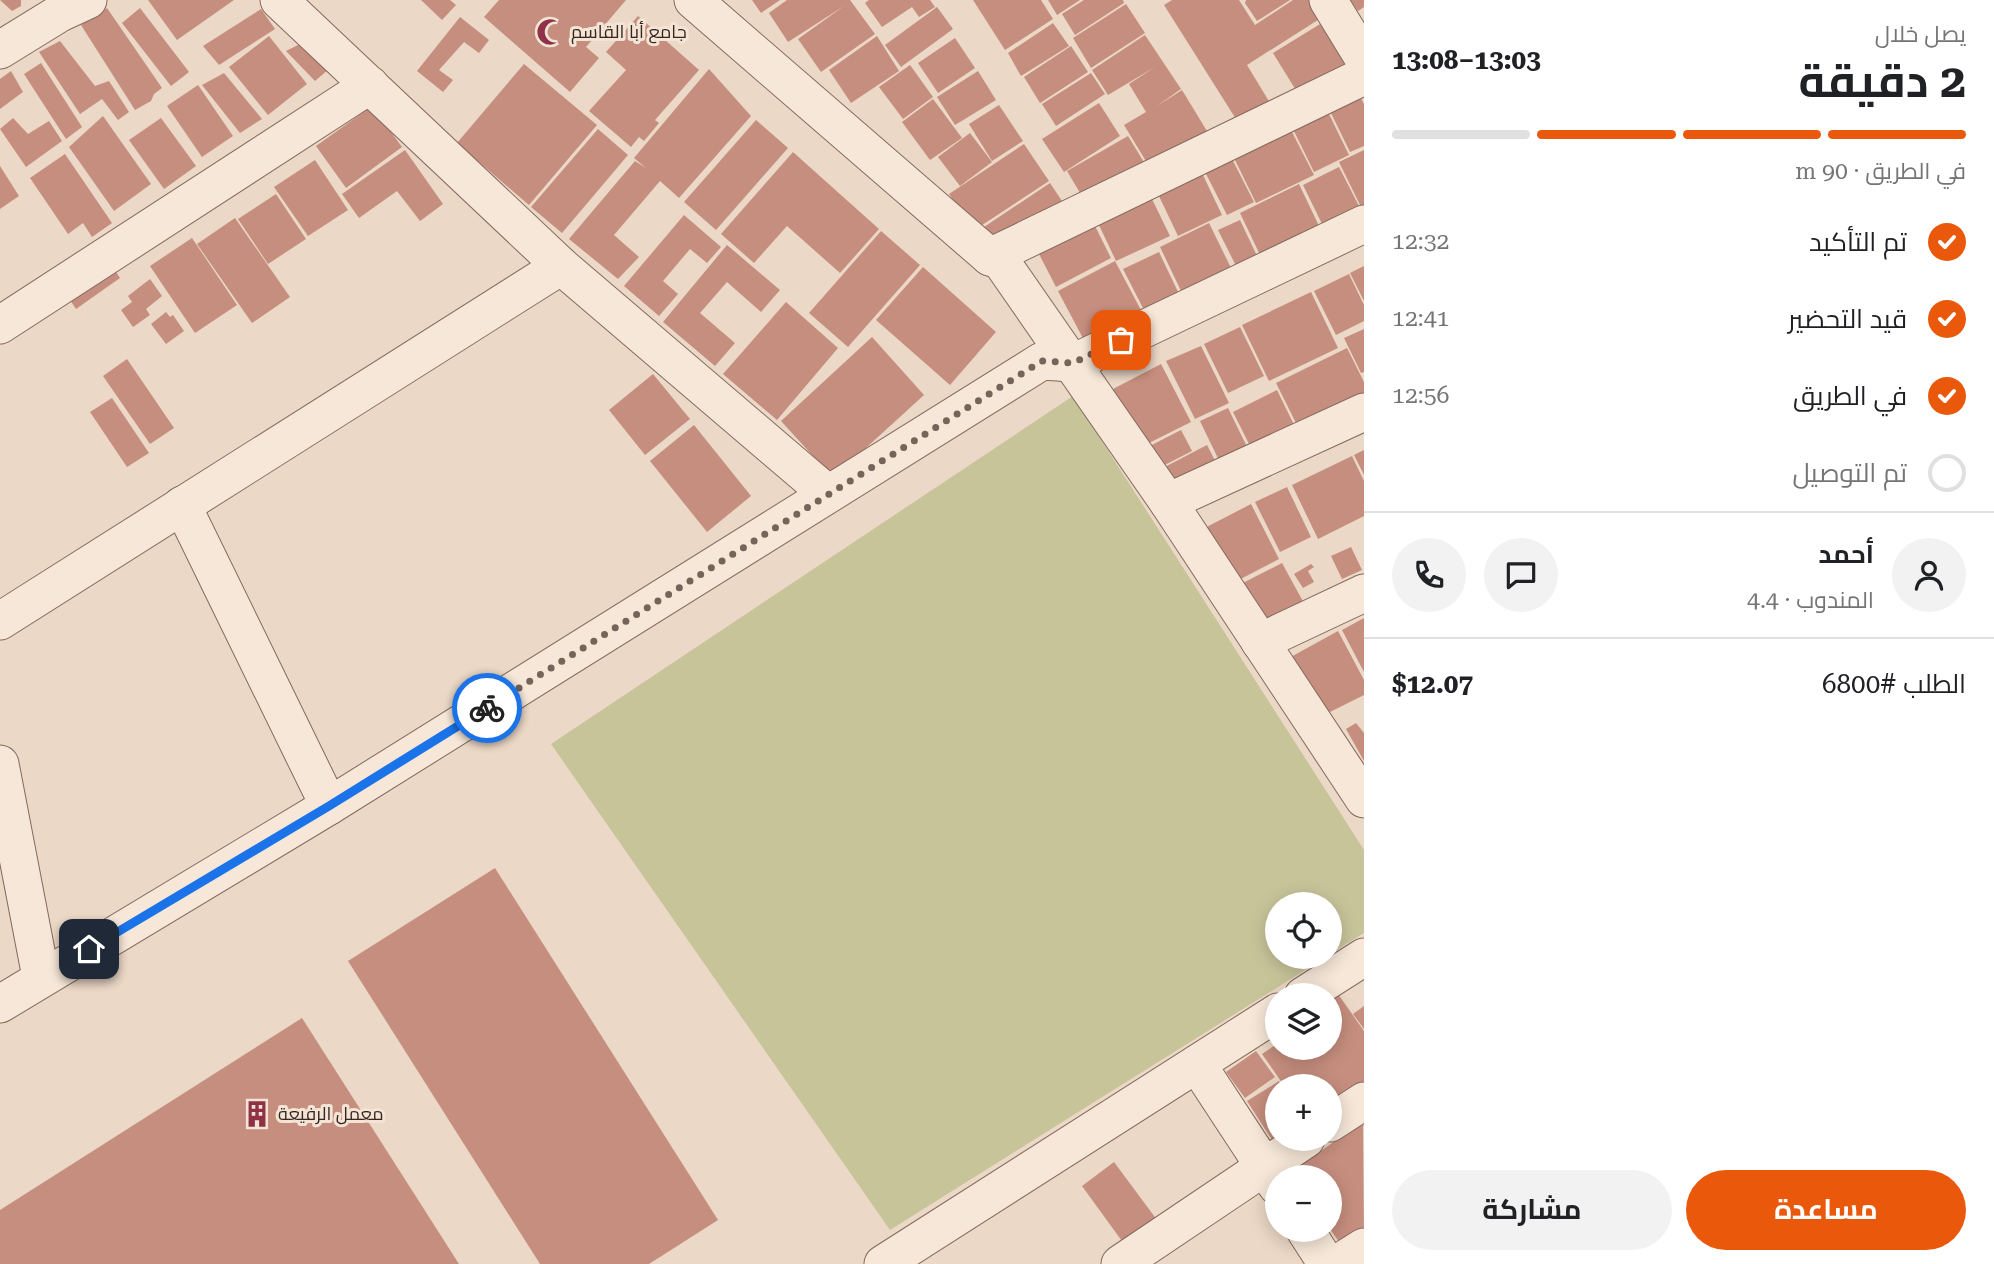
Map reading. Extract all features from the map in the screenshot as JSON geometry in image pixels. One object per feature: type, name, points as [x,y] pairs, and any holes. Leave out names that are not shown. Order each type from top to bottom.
[{"type":"street","points":[[693,0],[990,257],[1000,260],[1168,502],[1364,799]]},
{"type":"street","points":[[1328,0],[1364,60]]},
{"type":"street","points":[[0,50],[65,4]]},
{"type":"street","points":[[296,6],[370,85],[561,266],[828,494]]},
{"type":"street","points":[[990,257],[1364,76]]},
{"type":"street","points":[[0,325],[370,85]]},
{"type":"street","points":[[0,1004],[329,806],[1042,361],[1073,363],[1364,224]]},
{"type":"street","points":[[0,621],[561,266]]},
{"type":"street","points":[[1168,502],[1364,412]]},
{"type":"street","points":[[182,505],[329,806]]},
{"type":"street","points":[[1261,642],[1364,593]]},
{"type":"street","points":[[0,764],[41,977]]},
{"type":"street","points":[[1323,983],[1364,957]]},
{"type":"street","points":[[883,1264],[1265,1020]]},
{"type":"street","points":[[1197,1063],[1265,1168]]},
{"type":"street","points":[[1342,1116],[1364,1101]]},
{"type":"street","points":[[1282,1165],[1295,1151]]},
{"type":"street","points":[[1120,1264],[1265,1180]]},
{"type":"street","points":[[1313,1242],[1327,1264]]},
{"type":"street","points":[[1337,1264],[1364,1247]]},
{"type":"shaded area","points":[[1073,396],[1364,850],[1364,933],[1342,947],[1342,892],[1265,892],[1265,969],[1307,969],[1284,983],[1265,983],[1265,995],[890,1230],[551,744]]},
{"type":"building","points":[[0,0],[21,0],[21,6],[12,11]]},
{"type":"building","points":[[148,0],[234,0],[177,40]]},
{"type":"building","points":[[421,0],[450,0],[456,5],[442,20]]},
{"type":"building","name":"جامع أبا القاسم","points":[[499,0],[626,0],[586,47],[599,58],[570,92],[484,17]]},
{"type":"building","points":[[752,0],[780,0],[761,13]]},
{"type":"building","points":[[787,0],[850,0],[875,34],[821,72],[798,39],[844,6],[788,42],[769,13]]},
{"type":"building","points":[[869,0],[930,0],[935,7],[919,17],[912,7],[882,27],[865,3]]},
{"type":"building","points":[[973,0],[1041,0],[1053,19],[1005,50]]},
{"type":"building","points":[[1048,0],[1080,0],[1057,15]]},
{"type":"building","points":[[1084,0],[1123,0],[1124,3],[1075,35],[1062,14]]},
{"type":"building","points":[[1172,0],[1239,0],[1255,25],[1293,0],[1309,0],[1321,18],[1247,65],[1273,108],[1241,127],[1164,5]]},
{"type":"building","points":[[1246,0],[1290,0],[1257,21],[1245,3]]},
{"type":"building","points":[[1350,0],[1364,0],[1364,7],[1358,11]]},
{"type":"building","points":[[1126,4],[1145,33],[1091,68],[1073,38]]},
{"type":"building","points":[[937,7],[953,29],[901,67],[885,45]]},
{"type":"building","points":[[107,8],[162,88],[154,94],[151,101],[135,110],[81,25]]},
{"type":"building","points":[[140,8],[189,72],[171,86],[122,23]]},
{"type":"building","points":[[261,9],[275,29],[219,65],[203,46]]},
{"type":"building","points":[[638,16],[699,70],[655,120],[659,123],[644,141],[639,137],[631,147],[589,111],[626,70],[606,52]]},
{"type":"building","points":[[460,17],[489,40],[479,53],[464,42],[439,70],[453,80],[443,92],[417,71]]},
{"type":"building","points":[[1325,21],[1357,74],[1305,105],[1273,53]]},
{"type":"building","points":[[1053,23],[1069,46],[1021,76],[1008,53]]},
{"type":"building","points":[[1145,35],[1181,89],[1157,106],[1182,90],[1210,136],[1152,171],[1124,125],[1146,112],[1129,84],[1155,67],[1108,95],[1092,70]]},
{"type":"building","points":[[269,36],[307,84],[268,115],[229,67]]},
{"type":"building","points":[[877,36],[899,71],[851,103],[829,70]]},
{"type":"building","points":[[955,38],[975,68],[938,93],[918,63]]},
{"type":"building","points":[[308,40],[329,69],[315,81],[286,51]]},
{"type":"building","points":[[60,41],[95,86],[109,81],[129,112],[118,120],[102,99],[80,114],[39,52]]},
{"type":"building","points":[[1071,46],[1088,72],[1040,103],[1024,77]]},
{"type":"building","points":[[41,63],[82,127],[66,139],[24,74]]},
{"type":"building","points":[[524,64],[597,125],[529,205],[457,143]]},
{"type":"building","points":[[910,65],[933,97],[903,119],[879,87]]},
{"type":"building","points":[[709,69],[751,116],[679,198],[660,181],[614,235],[639,257],[618,279],[569,239],[635,161],[646,168],[634,158]]},
{"type":"building","points":[[11,71],[23,92],[0,109],[0,79]]},
{"type":"building","points":[[978,71],[996,100],[955,125],[937,97]]},
{"type":"building","points":[[224,73],[262,119],[240,133],[202,85]]},
{"type":"building","points":[[1091,73],[1105,94],[1056,126],[1042,104]]},
{"type":"building","points":[[198,85],[233,136],[202,157],[167,106]]},
{"type":"building","points":[[1360,96],[1364,104],[1364,146],[1350,152],[1330,111]]},
{"type":"building","points":[[933,99],[962,138],[930,160],[902,122]]},
{"type":"building","points":[[1099,103],[1120,136],[1064,172],[1042,139]]},
{"type":"building","points":[[999,105],[1023,141],[992,161],[969,124]]},
{"type":"building","points":[[372,106],[402,147],[346,188],[316,146]]},
{"type":"building","points":[[1328,112],[1349,155],[1314,172],[1293,129]]},
{"type":"building","points":[[103,116],[151,184],[114,211],[69,147]]},
{"type":"building","points":[[13,118],[28,134],[49,121],[62,141],[26,167],[0,129]]},
{"type":"building","points":[[161,118],[196,166],[164,189],[129,140]]},
{"type":"building","points":[[756,120],[788,148],[716,230],[684,202]]},
{"type":"building","points":[[598,129],[628,155],[562,233],[531,207]]},
{"type":"building","points":[[1291,130],[1314,175],[1256,203],[1234,158]]},
{"type":"building","points":[[970,133],[992,162],[960,186],[938,157]]},
{"type":"building","points":[[1128,136],[1150,172],[1089,208],[1067,171]]},
{"type":"building","points":[[1024,144],[1049,181],[973,231],[949,194]]},
{"type":"building","points":[[405,150],[443,204],[420,221],[397,191],[359,218],[342,194]]},
{"type":"building","points":[[1364,150],[1364,206],[1361,207],[1339,162]]},
{"type":"building","points":[[793,152],[879,229],[840,273],[787,226],[754,263],[721,234]]},
{"type":"building","points":[[65,154],[112,223],[92,237],[83,223],[68,234],[30,178]]},
{"type":"building","points":[[1232,159],[1254,202],[1227,215],[1205,172]]},
{"type":"building","points":[[315,160],[348,210],[308,236],[274,187]]},
{"type":"building","points":[[0,166],[19,196],[0,209]]},
{"type":"building","points":[[1339,167],[1360,208],[1323,226],[1303,185]]},
{"type":"building","points":[[1202,173],[1222,215],[1178,236],[1158,194]]},
{"type":"building","points":[[1050,183],[1066,207],[999,251],[984,227]]},
{"type":"building","points":[[1299,184],[1320,228],[1261,257],[1240,213]]},
{"type":"building","points":[[276,194],[306,239],[268,264],[238,219]]},
{"type":"building","points":[[1151,197],[1170,236],[1116,261],[1098,223]]},
{"type":"building","points":[[684,215],[721,247],[707,263],[690,249],[663,281],[678,294],[659,316],[624,286]]},
{"type":"building","points":[[235,218],[290,297],[252,323],[197,244]]},
{"type":"building","points":[[1240,220],[1258,258],[1237,268],[1218,230]]},
{"type":"building","points":[[1209,223],[1232,270],[1183,295],[1160,247]]},
{"type":"building","points":[[1094,224],[1111,258],[1056,287],[1039,254]]},
{"type":"building","points":[[881,231],[920,265],[848,347],[809,313]]},
{"type":"building","points":[[192,238],[237,305],[195,333],[150,266]]},
{"type":"building","points":[[727,245],[780,290],[761,312],[727,282],[700,313],[735,343],[715,366],[663,322]]},
{"type":"building","points":[[1159,252],[1180,296],[1145,312],[1123,269]]},
{"type":"building","points":[[108,260],[120,278],[76,309],[64,291]]},
{"type":"building","points":[[1115,261],[1143,314],[1086,344],[1058,291]]},
{"type":"building","points":[[1364,266],[1364,301],[1350,273]]},
{"type":"building","points":[[923,267],[996,332],[950,385],[876,320]]},
{"type":"building","points":[[1349,274],[1364,305],[1364,321],[1336,335],[1314,291]]},
{"type":"building","points":[[150,279],[162,296],[146,309],[150,315],[133,327],[121,310],[132,302],[128,296]]},
{"type":"building","points":[[1311,292],[1338,348],[1269,381],[1242,325]]},
{"type":"building","points":[[786,302],[838,348],[777,420],[723,374]]},
{"type":"building","points":[[166,312],[170,317],[173,315],[184,331],[166,344],[151,324]]},
{"type":"building","points":[[1240,327],[1264,376],[1228,393],[1204,344]]},
{"type":"building","points":[[1364,329],[1364,372],[1361,373],[1344,338]]},
{"type":"building","points":[[872,337],[924,395],[833,478],[781,421]]},
{"type":"building","points":[[1201,346],[1229,403],[1195,419],[1166,361]]},
{"type":"building","points":[[1347,348],[1364,382],[1364,405],[1302,435],[1276,383]]},
{"type":"building","points":[[127,359],[174,428],[150,444],[103,376]]},
{"type":"building","points":[[1161,364],[1191,422],[1141,447],[1111,390]]},
{"type":"building","points":[[653,374],[690,419],[645,455],[609,410]]},
{"type":"building","points":[[1277,390],[1300,437],[1256,458],[1233,412]]},
{"type":"building","points":[[112,398],[149,453],[127,467],[90,412]]},
{"type":"building","points":[[1228,408],[1253,459],[1225,473],[1200,421]]},
{"type":"building","points":[[694,425],[751,496],[707,532],[650,461]]},
{"type":"building","points":[[1181,430],[1192,451],[1153,471],[1142,450]]},
{"type":"building","points":[[1207,445],[1222,474],[1174,499],[1159,470]]},
{"type":"building","points":[[1364,450],[1364,475],[1354,455]]},
{"type":"building","points":[[1352,456],[1364,481],[1364,516],[1318,539],[1292,485]]},
{"type":"building","points":[[1287,487],[1311,537],[1280,552],[1255,502]]},
{"type":"building","points":[[1251,504],[1279,559],[1227,586],[1199,531]]},
{"type":"building","points":[[1351,547],[1362,570],[1342,579],[1331,556]]},
{"type":"building","points":[[1282,563],[1311,616],[1266,640],[1237,586]]},
{"type":"building","points":[[1311,564],[1314,567],[1308,571],[1314,582],[1303,588],[1294,574]]},
{"type":"building","points":[[1364,618],[1364,672],[1342,630]]},
{"type":"building","points":[[1338,631],[1364,680],[1364,695],[1320,717],[1289,658]]},
{"type":"building","points":[[1356,723],[1364,733],[1364,761],[1346,729]]},
{"type":"building","points":[[495,868],[718,1220],[649,1264],[540,1264],[348,961]]},
{"type":"building","points":[[1342,1000],[1364,1031],[1364,1092],[1342,1108],[1342,1074],[1276,1074],[1266,1060],[1342,1060]]},
{"type":"building","points":[[1364,1006],[1364,1029],[1353,1014]]},
{"type":"building","name":"معمل الرفيعة","points":[[302,1018],[459,1264],[0,1264],[0,1210]]},
{"type":"building","points":[[1256,1051],[1273,1074],[1265,1074],[1265,1084],[1245,1098],[1226,1072]]},
{"type":"building","points":[[1265,1090],[1265,1129],[1247,1101]]},
{"type":"building","points":[[1363,1121],[1364,1239],[1346,1252],[1339,1242],[1342,1242],[1342,1165],[1301,1165],[1321,1151],[1342,1151],[1342,1136]]},
{"type":"building","points":[[1114,1162],[1160,1224],[1127,1248],[1082,1186]]},
{"type":"way so far","points":[[487,708],[1042,361],[1073,363],[1121,340]]},
{"type":"place","name":"جامع أبا القاسم","points":[[550,32]]},
{"type":"place","name":"معمل الرفيعة","points":[[257,1114]]},
{"type":"route","points":[[89,949],[487,708]]}]
